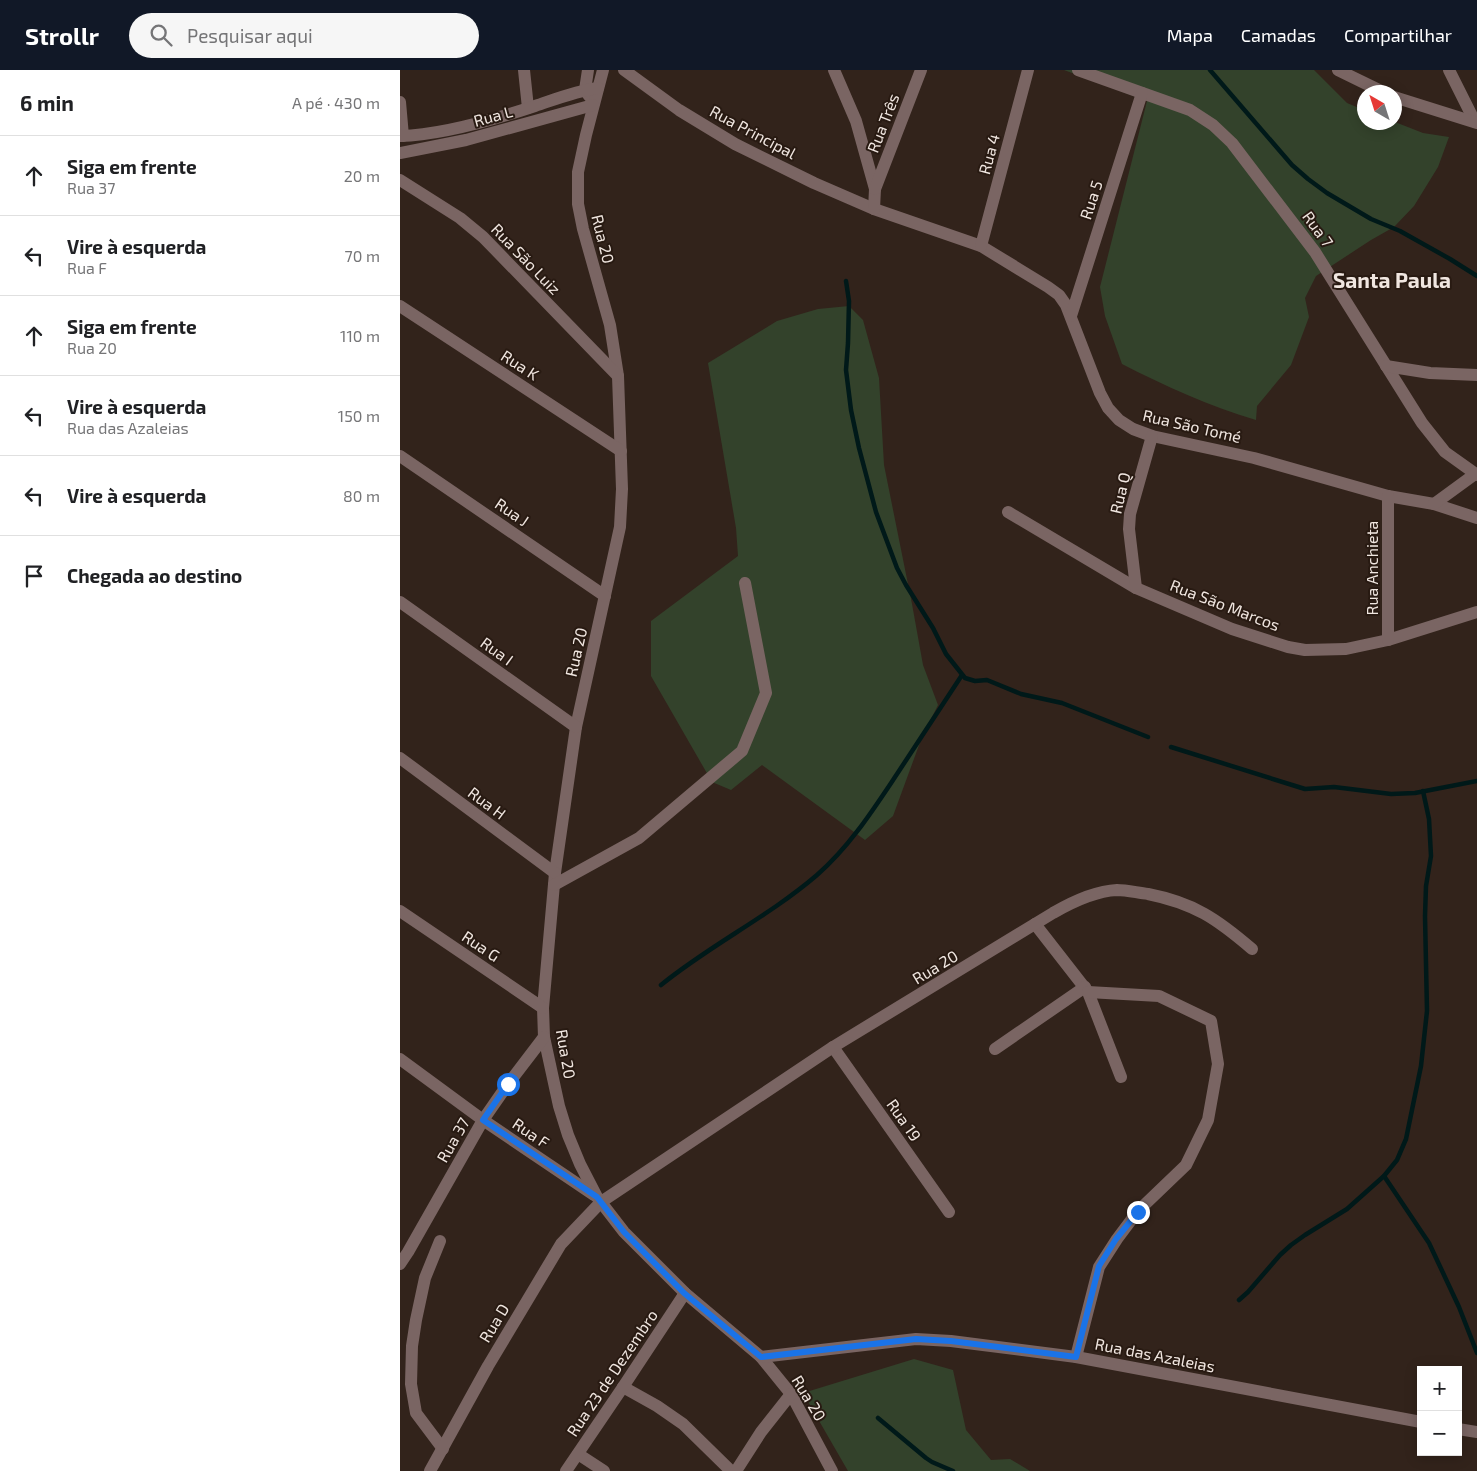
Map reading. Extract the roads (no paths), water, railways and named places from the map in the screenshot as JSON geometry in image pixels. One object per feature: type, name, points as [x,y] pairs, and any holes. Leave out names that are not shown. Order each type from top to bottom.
[{"type":"street","points":[[524,70],[528,108]]},
{"type":"street","name":"Rua 20","points":[[588,70],[593,105],[578,172],[578,204],[589,252],[610,324],[618,376],[622,489],[620,527],[576,727],[554,879],[543,1008],[544,1037],[559,1106],[568,1135],[580,1164],[599,1200],[624,1232],[684,1293],[761,1357],[791,1394],[832,1471]]},
{"type":"street","name":"Rua 20","points":[[592,89],[603,70]]},
{"type":"street","name":"Rua Principal","points":[[624,70],[679,110],[735,144],[814,183],[874,209]]},
{"type":"street","points":[[834,70],[856,121],[875,189],[874,209]]},
{"type":"street","name":"Rua Três","points":[[875,189],[921,70]]},
{"type":"street","name":"Rua 4","points":[[981,246],[1028,70]]},
{"type":"street","name":"Rua 7","points":[[1078,70],[1190,110],[1212,125],[1232,143],[1315,252],[1422,423],[1445,452],[1476,475]]},
{"type":"street","points":[[1338,70],[1369,85]]},
{"type":"street","points":[[1449,70],[1476,122]]},
{"type":"street","points":[[400,102],[401,136],[444,131],[592,89]]},
{"type":"street","name":"Rua 5","points":[[1071,316],[1142,93]]},
{"type":"street","points":[[1402,99],[1476,122]]},
{"type":"street","name":"Rua L","points":[[400,153],[466,140],[593,105]]},
{"type":"street","name":"Rua São Luiz","points":[[400,180],[460,218],[483,238],[618,376]]},
{"type":"street","name":"Rua São Tomé","points":[[874,209],[981,246],[1059,295],[1071,316],[1079,340],[1108,408],[1118,420],[1133,429],[1152,436],[1234,452],[1388,496],[1434,504],[1477,518]]},
{"type":"street","name":"Rua K","points":[[400,306],[621,451]]},
{"type":"street","points":[[1386,366],[1430,373],[1477,375]]},
{"type":"street","name":"Rua Q","points":[[1136,588],[1129,528],[1130,514],[1152,436]]},
{"type":"street","name":"Rua J","points":[[400,456],[605,596]]},
{"type":"street","points":[[1434,504],[1476,475]]},
{"type":"street","name":"Rua Anchieta","points":[[1388,496],[1388,640]]},
{"type":"street","name":"Rua São Marcos","points":[[1008,512],[1136,588],[1232,629],[1305,650],[1346,649],[1388,640],[1477,612]]},
{"type":"street","points":[[554,879],[639,838],[742,751],[766,693],[745,584]]},
{"type":"street","name":"Rua I","points":[[400,602],[576,727]]},
{"type":"street","name":"Rua H","points":[[400,758],[554,879]]},
{"type":"street","name":"Rua 20","points":[[599,1200],[833,1047],[1075,901],[1096,894],[1118,890],[1163,897],[1186,904],[1208,915],[1252,949]]},
{"type":"street","name":"Rua G","points":[[400,911],[543,1008]]},
{"type":"street","points":[[1035,924],[1087,990],[1121,1077]]},
{"type":"street","points":[[995,1048],[1087,990],[1159,996],[1211,1021],[1218,1064],[1208,1120],[1186,1165],[1138,1212],[1116,1239],[1099,1266],[1076,1357]]},
{"type":"street","name":"Rua 37","points":[[400,1264],[483,1120],[544,1037]]},
{"type":"street","name":"Rua 19","points":[[833,1047],[949,1212]]},
{"type":"street","name":"Rua F","points":[[400,1059],[483,1120],[599,1200]]},
{"type":"street","name":"Rua D","points":[[430,1471],[488,1366],[561,1244],[599,1200]]},
{"type":"street","points":[[440,1241],[425,1278],[416,1320],[412,1346],[411,1384],[416,1412],[443,1449]]},
{"type":"street","name":"Rua 23 de Dezembro","points":[[566,1471],[624,1387],[684,1293]]},
{"type":"street","name":"Rua das Azaleias","points":[[761,1357],[916,1339],[951,1341],[1076,1357],[1417,1421]]},
{"type":"street","points":[[624,1387],[684,1424],[731,1471]]},
{"type":"street","points":[[736,1471],[761,1432],[791,1394]]},
{"type":"street","points":[[1462,1429],[1477,1432]]},
{"type":"street","points":[[578,1454],[604,1471]]},
{"type":"waterway","points":[[1210,70],[1292,165],[1308,179],[1327,193],[1371,219],[1400,231],[1477,276]]},
{"type":"waterway","points":[[846,281],[849,301],[846,370],[851,410],[876,512],[897,568],[933,628],[946,654],[965,678],[975,681],[987,680],[1021,694],[1062,703],[1148,737]]},
{"type":"waterway","points":[[661,985],[699,957],[779,904],[829,864],[870,814],[962,675]]},
{"type":"waterway","points":[[1171,747],[1305,789],[1334,787],[1391,794],[1415,793],[1477,781]]},
{"type":"waterway","points":[[1239,1300],[1291,1245],[1347,1209],[1384,1176],[1397,1160],[1406,1139],[1421,1066],[1427,1011],[1425,916],[1426,886],[1431,856],[1429,819],[1423,791]]},
{"type":"waterway","points":[[1384,1176],[1429,1243],[1459,1307],[1477,1353]]},
{"type":"waterway","points":[[878,1418],[926,1458],[953,1471]]},
{"type":"district","name":"Santa Paula","points":[[1392,281]]}]
